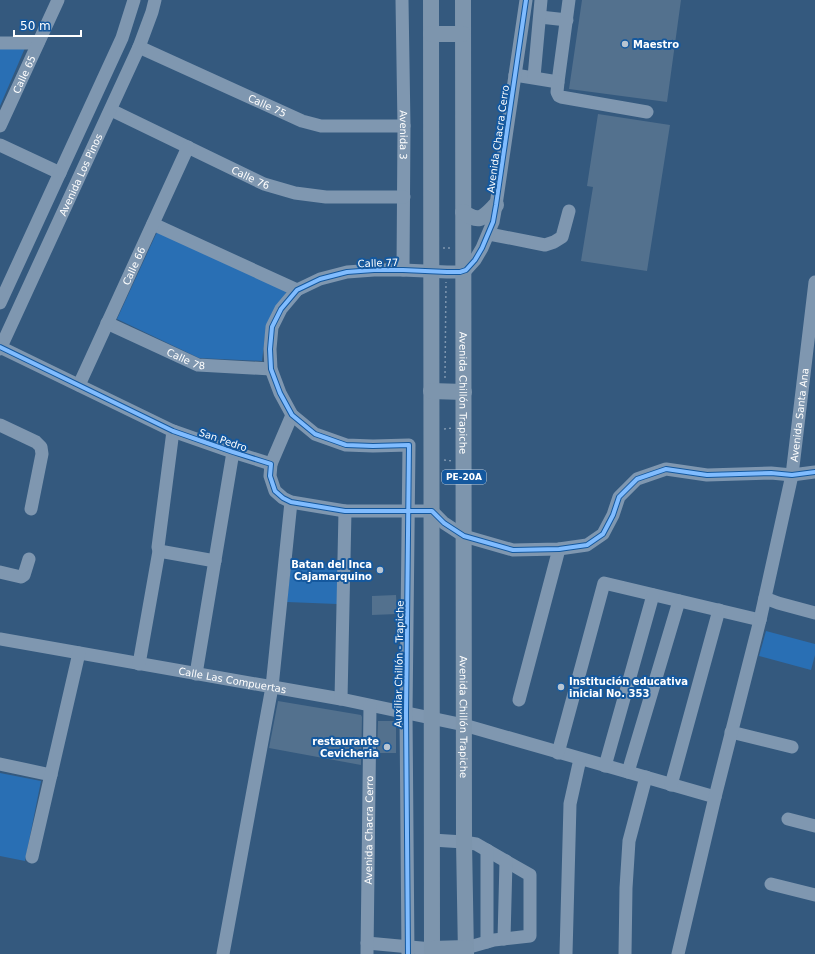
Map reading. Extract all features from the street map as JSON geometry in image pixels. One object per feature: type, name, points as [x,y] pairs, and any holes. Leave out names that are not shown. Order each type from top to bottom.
[{"type":"main road","name":"PE-20A","points":[[431,0],[431,248],[439,272],[438,391],[432,511],[432,952]]},
{"type":"main road","name":"Avenida Chillón Trapiche","points":[[463,0],[464,842],[466,951]]},
{"type":"main road","points":[[431,34],[463,34]]},
{"type":"main road","points":[[463,212],[474,219],[479,218],[485,216],[496,205]]},
{"type":"main road","points":[[438,391],[464,392]]},
{"type":"main road","points":[[432,952],[466,951]]},
{"type":"street","name":"Calle 65","points":[[0,126],[58,0]]},
{"type":"street","name":"Avenida Los Pinos","points":[[0,303],[122,38],[134,0]]},
{"type":"street","name":"Avenida Los Pinos","points":[[0,348],[140,47],[155,0]]},
{"type":"street","name":"Avenida 3","points":[[402,0],[404,126],[403,270]]},
{"type":"street","name":"Avenida Chacra Cerro","points":[[463,272],[476,260],[489,234],[493,222],[526,0]]},
{"type":"street","points":[[534,77],[541,0]]},
{"type":"street","points":[[569,0],[558,82],[557,92],[559,96],[647,112]]},
{"type":"street","points":[[540,17],[567,20]]},
{"type":"street","points":[[0,43],[38,43]]},
{"type":"street","name":"Calle 75","points":[[140,47],[302,121],[321,126],[404,126]]},
{"type":"street","points":[[515,75],[558,82]]},
{"type":"street","name":"Calle 76","points":[[110,110],[264,184],[295,193],[326,197],[404,197]]},
{"type":"street","points":[[0,145],[60,173]]},
{"type":"street","name":"Calle 66","points":[[78,385],[188,147]]},
{"type":"street","points":[[489,234],[545,245],[562,237],[569,211]]},
{"type":"street","points":[[153,224],[297,290]]},
{"type":"street","name":"Calle 77","points":[[410,445],[346,445],[315,434],[292,415],[280,393],[270,369],[272,327],[281,310],[297,290],[320,279],[346,272],[374,270],[463,272]]},
{"type":"street","name":"Avenida Santa Ana","points":[[678,954],[715,797],[760,620],[792,475],[815,282]]},
{"type":"street","name":"Calle 78","points":[[107,323],[198,365],[270,369]]},
{"type":"street","name":"San Pedro","points":[[0,348],[173,431],[271,464]]},
{"type":"street","points":[[292,415],[271,464],[270,476],[275,490],[282,498],[291,502],[345,511],[432,511],[444,523],[464,536],[513,550],[558,549],[586,545],[603,534],[613,515],[619,497],[637,479],[666,469],[707,475],[771,473],[792,475],[815,472]]},
{"type":"street","points":[[0,425],[36,442],[41,447],[42,454],[31,509]]},
{"type":"street","points":[[139,664],[159,551],[158,547],[173,431]]},
{"type":"street","name":"Auxiliar Chillón - Trapiche","points":[[408,950],[406,713],[410,445]]},
{"type":"street","points":[[196,674],[234,452]]},
{"type":"street","points":[[222,954],[272,687],[291,502]]},
{"type":"street","points":[[341,699],[345,511]]},
{"type":"street","points":[[519,700],[558,549]]},
{"type":"street","points":[[159,551],[215,561]]},
{"type":"street","points":[[0,572],[21,577],[24,575],[29,559]]},
{"type":"street","points":[[558,753],[604,583],[760,620]]},
{"type":"street","points":[[605,766],[653,595]]},
{"type":"street","points":[[765,598],[778,603],[815,612]]},
{"type":"street","points":[[628,772],[679,601]]},
{"type":"street","points":[[671,785],[719,610]]},
{"type":"street","name":"Calle Las Compuertas","points":[[0,640],[341,699],[464,725],[715,797]]},
{"type":"street","points":[[32,857],[79,653]]},
{"type":"street","name":"Avenida Chacra Cerro","points":[[367,948],[370,706]]},
{"type":"street","points":[[731,732],[792,747]]},
{"type":"street","points":[[566,954],[570,804],[580,759]]},
{"type":"street","points":[[0,764],[51,775]]},
{"type":"street","points":[[625,954],[626,888],[629,841],[646,778]]},
{"type":"street","points":[[788,819],[815,826]]},
{"type":"street","points":[[432,840],[476,844],[530,875],[530,936],[487,942],[466,951]]},
{"type":"street","points":[[487,850],[487,942]]},
{"type":"street","points":[[504,939],[506,861]]},
{"type":"street","points":[[771,884],[815,895]]},
{"type":"street","points":[[367,948],[432,952]]},
{"type":"path","points":[[431,248],[463,248]]},
{"type":"path","points":[[438,391],[439,272]]},
{"type":"path","points":[[444,461],[464,460]]},
{"type":"shaded area","points":[[0,48],[25,48],[0,106]]},
{"type":"shaded area","points":[[157,232],[287,291],[266,327],[262,361],[199,358],[117,319]]},
{"type":"shaded area","points":[[291,564],[338,566],[337,604],[287,602]]},
{"type":"shaded area","points":[[766,631],[815,644],[815,655],[811,670],[759,656]]},
{"type":"shaded area","points":[[0,773],[41,781],[25,861],[0,856]]},
{"type":"building","name":"Maestro","points":[[582,0],[681,0],[667,102],[569,89]]},
{"type":"building","points":[[598,114],[670,125],[647,271],[581,261],[593,187],[587,186]]},
{"type":"building","points":[[396,595],[397,614],[372,615],[372,596]]},
{"type":"building","points":[[278,701],[361,715],[361,765],[269,748]]},
{"type":"building","points":[[378,721],[396,721],[396,753],[377,753]]},
{"type":"cycle path","points":[[408,954],[406,713],[409,445],[346,445],[315,434],[292,415],[280,393],[271,369],[270,349],[272,327],[281,309],[297,290],[320,279],[347,272],[374,270],[460,272],[466,270],[475,260],[493,222],[526,0]]},
{"type":"cycle path","points":[[0,347],[173,431],[271,464],[270,476],[275,491],[283,498],[291,502],[345,511],[432,511],[444,523],[464,536],[513,550],[559,549],[587,545],[603,534],[613,515],[619,497],[637,479],[666,469],[707,475],[771,473],[792,475],[815,472]]},
{"type":"place","name":"Maestro","points":[[625,44]]},
{"type":"place","name":"Batan del Inca Cajamarquino","points":[[380,570]]},
{"type":"place","name":"Institución educativa inicial No. 353","points":[[561,687]]},
{"type":"place","name":"restaurante Cevicheria","points":[[387,747]]}]
